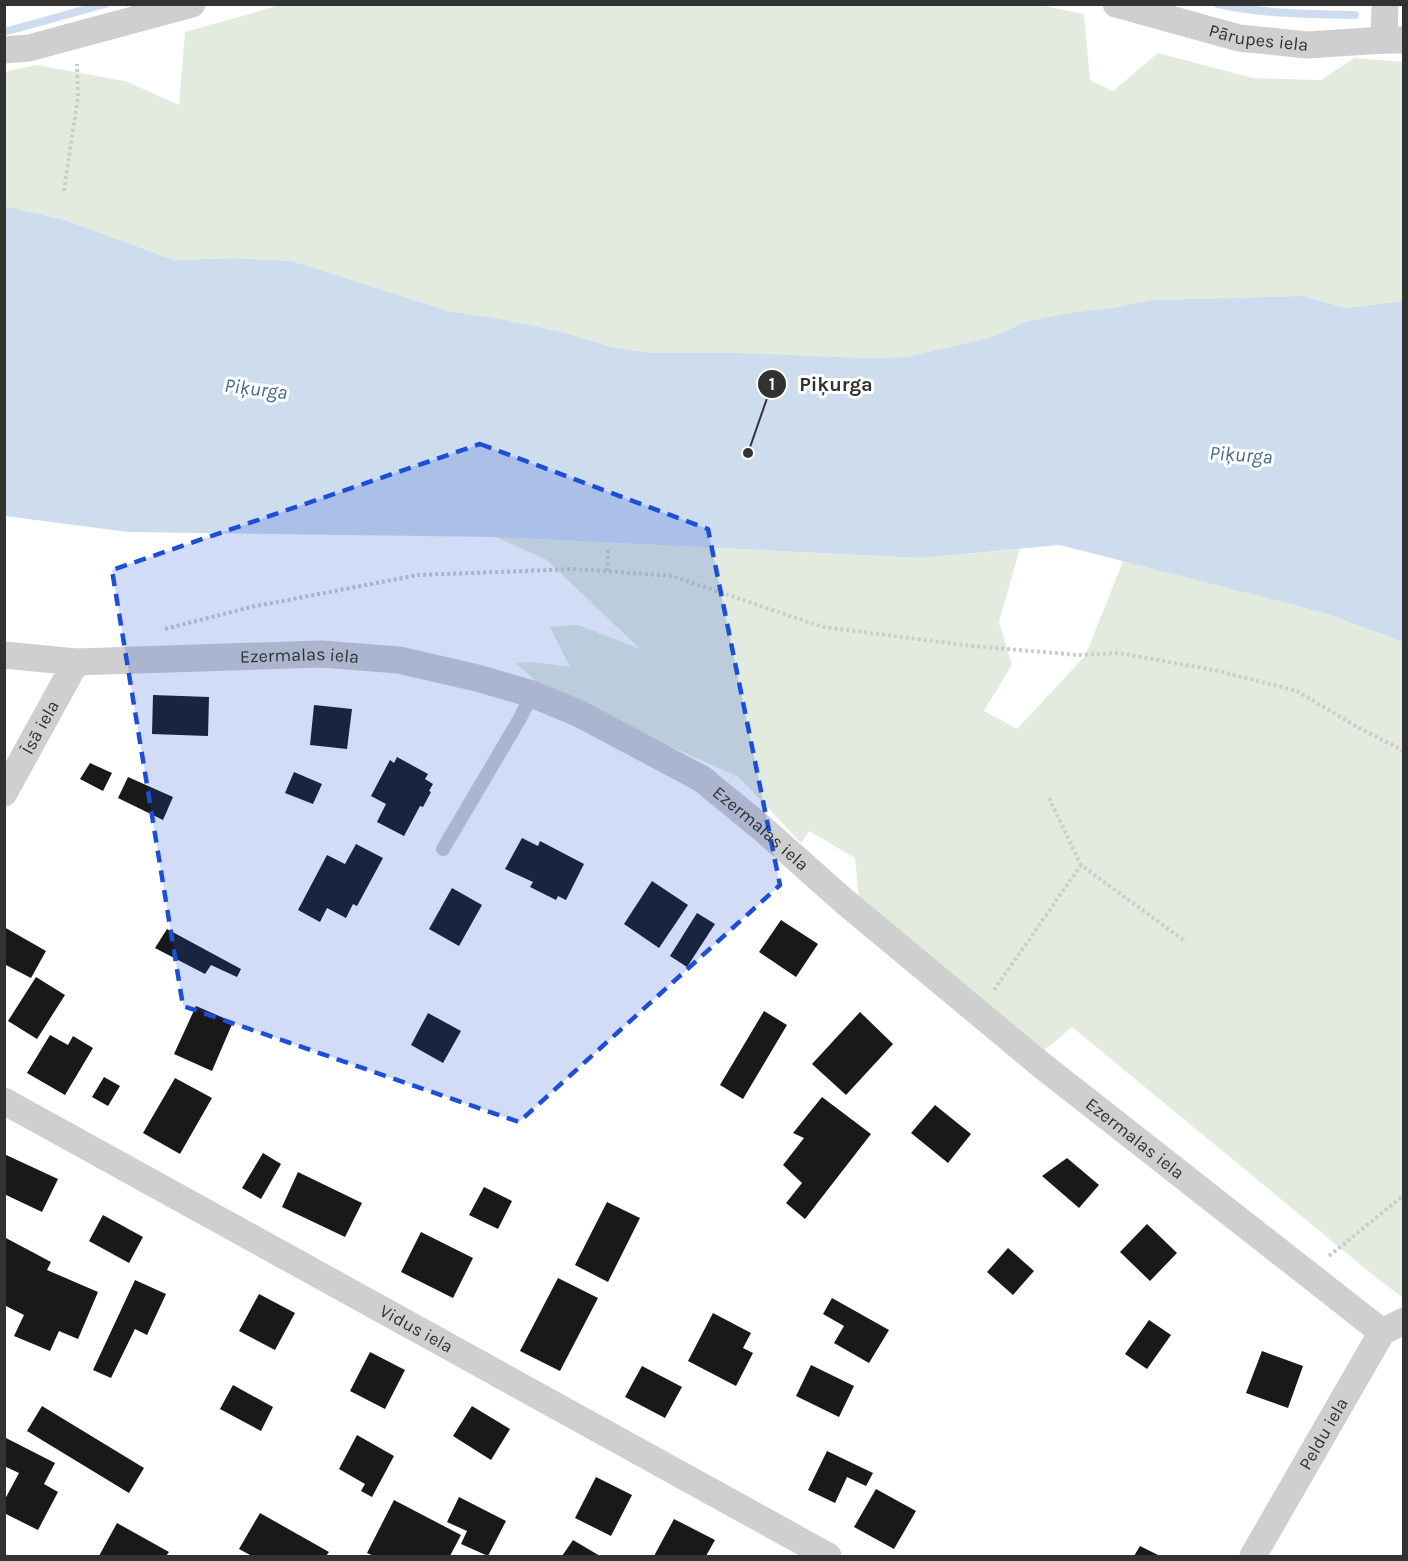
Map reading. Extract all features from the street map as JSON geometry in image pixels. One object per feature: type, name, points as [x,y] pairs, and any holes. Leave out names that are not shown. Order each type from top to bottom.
[{"type":"street","points":[[4,50],[29,48],[192,4]]},
{"type":"street","name":"Pārupes iela","points":[[1116,4],[1239,38],[1307,45],[1394,40]]},
{"type":"street","points":[[1385,4],[1394,40]]},
{"type":"street","name":"Ezermalas iela","points":[[4,655],[76,662],[321,654],[399,660],[477,678],[532,694],[580,714],[702,779],[1040,1064],[1307,1274],[1393,1327]]},
{"type":"street","name":"Īsā iela","points":[[4,793],[76,662]]},
{"type":"street","name":"Vidus iela","points":[[4,1101],[828,1557]]},
{"type":"street","name":"Peldu iela","points":[[1253,1557],[1393,1327]]},
{"type":"lane","points":[[443,849],[532,694]]},
{"type":"path","points":[[64,191],[78,97],[76,36]]},
{"type":"path","points":[[607,571],[608,549]]},
{"type":"path","points":[[163,630],[251,607],[418,575],[577,569],[672,576],[823,627],[973,646],[1077,655],[1118,653],[1214,670],[1296,691],[1404,751]]},
{"type":"path","points":[[1049,798],[1081,865],[1186,942]]},
{"type":"path","points":[[978,1013],[1081,865]]},
{"type":"path","points":[[1307,1274],[1404,1196]]},
{"type":"highlighted area","points":[[480,444],[708,529],[780,885],[519,1122],[183,1006],[112,570]]},
{"type":"shaded area","points":[[284,4],[1040,5],[1084,14],[1090,80],[1113,91],[1158,53],[1253,78],[1321,80],[1354,58],[1403,62],[1403,301],[1346,308],[1303,296],[1152,300],[1028,321],[988,338],[906,357],[653,353],[611,347],[530,325],[449,311],[292,261],[234,258],[174,260],[65,220],[5,206],[4,72],[36,65],[125,81],[179,105],[185,32]]},
{"type":"shaded area","points":[[496,537],[921,558],[1020,549],[999,622],[1012,665],[984,711],[1017,729],[1085,656],[1123,561],[1324,613],[1403,642],[1403,1298],[1072,1027],[1039,1055],[859,899],[855,858],[809,831],[801,843],[739,777],[547,691],[516,663],[534,662],[570,667],[550,627],[578,625],[640,649],[547,560]]},
{"type":"water","points":[[5,206],[65,220],[174,260],[234,258],[292,261],[449,311],[530,325],[611,347],[653,353],[906,357],[988,338],[1028,321],[1152,300],[1303,296],[1346,308],[1403,301],[1403,642],[1324,613],[1060,545],[921,558],[496,537],[128,532],[5,516]]},
{"type":"building","points":[[153,695],[209,697],[208,736],[152,734]]},
{"type":"building","points":[[314,705],[352,709],[347,749],[310,745]]},
{"type":"building","points":[[397,757],[428,774],[425,779],[433,784],[423,807],[420,806],[404,836],[377,822],[386,804],[371,796],[390,760],[394,763]]},
{"type":"building","points":[[90,763],[112,773],[103,791],[80,779]]},
{"type":"building","points":[[294,772],[322,784],[313,804],[285,793]]},
{"type":"building","points":[[128,777],[173,797],[163,820],[118,798]]},
{"type":"building","points":[[522,838],[538,846],[540,841],[584,864],[566,900],[558,896],[556,900],[530,887],[533,882],[505,869]]},
{"type":"building","points":[[356,844],[383,858],[357,906],[353,904],[346,918],[327,908],[320,922],[298,910],[327,855],[345,864]]},
{"type":"building","points":[[652,881],[688,905],[659,948],[624,924]]},
{"type":"building","points":[[452,888],[482,905],[459,946],[429,929]]},
{"type":"building","points":[[697,913],[715,924],[687,967],[670,956]]},
{"type":"building","points":[[781,920],[818,944],[796,977],[759,952]]},
{"type":"building","points":[[4,927],[46,951],[31,978],[4,964]]},
{"type":"building","points":[[167,929],[241,969],[237,977],[211,965],[205,974],[155,948]]},
{"type":"building","points":[[36,977],[65,995],[37,1039],[8,1021]]},
{"type":"building","points":[[196,1006],[233,1022],[212,1071],[174,1054]]},
{"type":"building","points":[[764,1011],[787,1025],[743,1099],[720,1085]]},
{"type":"building","points":[[860,1012],[893,1044],[846,1095],[812,1064]]},
{"type":"building","points":[[428,1013],[461,1031],[443,1063],[411,1045]]},
{"type":"building","points":[[50,1035],[68,1045],[73,1036],[93,1048],[65,1095],[27,1073]]},
{"type":"building","points":[[104,1077],[120,1086],[108,1106],[92,1097]]},
{"type":"building","points":[[175,1078],[212,1098],[180,1154],[143,1133]]},
{"type":"building","points":[[822,1097],[871,1134],[805,1219],[786,1203],[802,1183],[783,1165],[804,1138],[793,1133]]},
{"type":"building","points":[[935,1105],[971,1134],[948,1163],[911,1133]]},
{"type":"building","points":[[263,1153],[281,1164],[261,1199],[242,1188]]},
{"type":"building","points":[[4,1154],[58,1179],[42,1212],[4,1194]]},
{"type":"building","points":[[1067,1158],[1099,1185],[1079,1208],[1042,1176]]},
{"type":"building","points":[[298,1172],[362,1203],[345,1237],[282,1207]]},
{"type":"building","points":[[484,1187],[512,1201],[498,1229],[469,1215]]},
{"type":"building","points":[[607,1202],[640,1218],[608,1282],[575,1265]]},
{"type":"building","points":[[103,1215],[143,1237],[129,1263],[89,1241]]},
{"type":"building","points":[[1147,1224],[1177,1253],[1150,1281],[1120,1252]]},
{"type":"building","points":[[421,1232],[473,1258],[453,1298],[401,1272]]},
{"type":"building","points":[[4,1237],[51,1262],[47,1270],[98,1292],[78,1339],[59,1331],[50,1351],[14,1336],[24,1315],[4,1305],[6,1290],[4,1289]]},
{"type":"building","points":[[1008,1248],[1034,1271],[1013,1295],[987,1272]]},
{"type":"building","points":[[558,1278],[598,1298],[560,1371],[520,1351]]},
{"type":"building","points":[[135,1280],[166,1294],[147,1335],[135,1329],[111,1378],[93,1370]]},
{"type":"building","points":[[259,1294],[295,1313],[275,1350],[239,1331]]},
{"type":"building","points":[[832,1298],[889,1330],[869,1363],[834,1343],[844,1326],[823,1314]]},
{"type":"building","points":[[713,1313],[751,1333],[743,1348],[753,1353],[736,1386],[688,1361]]},
{"type":"building","points":[[1149,1320],[1171,1335],[1147,1369],[1125,1354]]},
{"type":"building","points":[[1262,1351],[1303,1366],[1288,1408],[1246,1393]]},
{"type":"building","points":[[370,1352],[405,1370],[385,1409],[350,1391]]},
{"type":"building","points":[[811,1365],[854,1386],[839,1417],[796,1396]]},
{"type":"building","points":[[642,1366],[682,1387],[665,1418],[625,1397]]},
{"type":"building","points":[[233,1385],[273,1407],[261,1431],[220,1409]]},
{"type":"building","points":[[42,1406],[144,1468],[129,1493],[27,1431]]},
{"type":"building","points":[[472,1406],[510,1429],[491,1460],[453,1436]]},
{"type":"building","points":[[357,1435],[394,1456],[372,1497],[361,1491],[365,1484],[339,1469]]},
{"type":"building","points":[[4,1437],[55,1463],[44,1484],[58,1492],[38,1530],[4,1513],[4,1501],[19,1473],[4,1466]]},
{"type":"building","points":[[827,1451],[873,1473],[866,1486],[847,1477],[835,1503],[808,1490]]},
{"type":"building","points":[[596,1477],[632,1495],[611,1536],[575,1518]]},
{"type":"building","points":[[876,1489],[916,1511],[894,1549],[854,1527]]},
{"type":"building","points":[[459,1497],[506,1521],[488,1556],[461,1544],[467,1531],[447,1522]]},
{"type":"building","points":[[394,1500],[461,1535],[450,1556],[374,1556],[367,1553]]},
{"type":"building","points":[[260,1513],[329,1552],[326,1556],[252,1556],[239,1549]]},
{"type":"building","points":[[674,1519],[715,1540],[706,1556],[654,1556]]},
{"type":"building","points":[[117,1523],[169,1552],[166,1556],[99,1556]]},
{"type":"building","points":[[573,1540],[600,1556],[562,1556]]},
{"type":"building","points":[[1140,1546],[1160,1556],[1134,1556]]},
{"type":"waterway","points":[[4,32],[105,4]]},
{"type":"waterway","points":[[1218,4],[1269,12],[1355,15]]},
{"type":"place","name":"Piķurga","points":[[748,453]]}]
